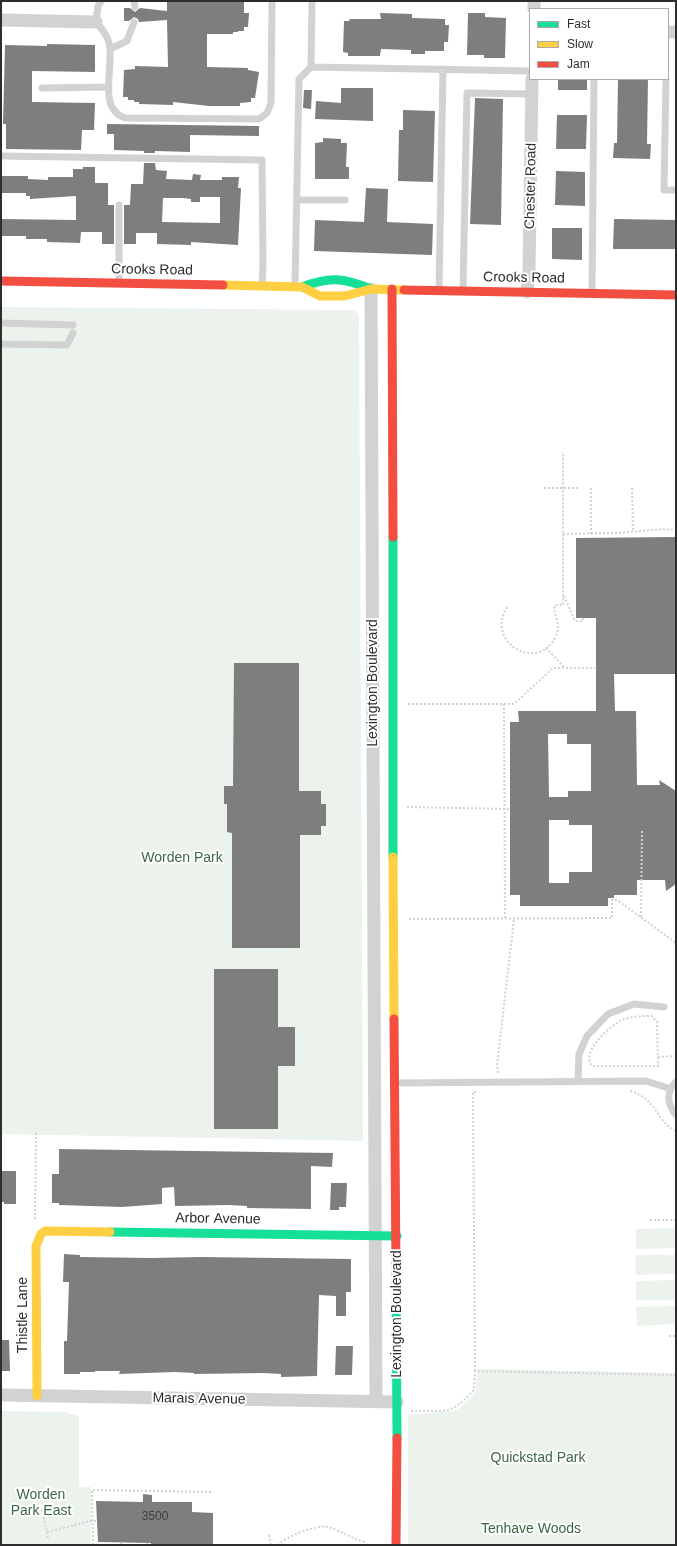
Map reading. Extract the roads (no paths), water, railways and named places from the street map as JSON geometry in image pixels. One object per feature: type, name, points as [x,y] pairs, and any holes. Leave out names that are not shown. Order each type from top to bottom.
[{"type":"street","points":[[1,20],[96,22]]},
{"type":"street","name":"Chester Road","points":[[527,292],[529,271],[532,80]]},
{"type":"street","name":"Crooks Road","points":[[1,281],[298,286],[320,278],[346,279],[370,289]]},
{"type":"street","name":"Crooks Road","points":[[298,286],[320,296],[345,296],[370,289],[676,295]]},
{"type":"street","name":"Lexington Boulevard","points":[[370,289],[373,588],[376,1402]]},
{"type":"street","name":"Lexington Boulevard","points":[[392,289],[394,1082],[397,1236],[396,1545]]},
{"type":"street","points":[[371,353],[382,351],[392,352]]},
{"type":"street","points":[[371,460],[387,470],[392,470]]},
{"type":"street","points":[[373,588],[393,589]]},
{"type":"street","points":[[374,777],[394,777]]},
{"type":"street","points":[[374,848],[394,848]]},
{"type":"street","points":[[374,973],[394,972]]},
{"type":"street","points":[[374,1082],[394,1082]]},
{"type":"street","name":"Arbor Avenue","points":[[40,1234],[51,1230],[397,1236]]},
{"type":"street","name":"Thistle Lane","points":[[37,1396],[36,1246],[40,1234]]},
{"type":"street","name":"Marais Avenue","points":[[1,1395],[397,1402]]},
{"type":"lane","points":[[102,1],[98,6],[96,22],[105,33],[110,49],[109,100],[112,110],[118,115],[126,118],[258,119],[267,113],[271,103],[272,1]]},
{"type":"lane","points":[[298,286],[297,200],[299,79],[311,67],[312,1]]},
{"type":"lane","points":[[110,49],[127,41],[134,22]]},
{"type":"lane","points":[[311,67],[529,71]]},
{"type":"lane","points":[[438,290],[443,69]]},
{"type":"lane","points":[[592,294],[594,80]]},
{"type":"lane","points":[[666,80],[664,190],[676,190]]},
{"type":"lane","points":[[42,88],[109,88]]},
{"type":"lane","points":[[463,291],[467,93],[532,94]]},
{"type":"lane","points":[[1,156],[262,160],[262,286]]},
{"type":"lane","points":[[297,200],[345,200]]},
{"type":"lane","points":[[119,205],[119,283]]},
{"type":"lane","points":[[1,324],[73,324]]},
{"type":"lane","points":[[1,344],[67,344],[73,333]]},
{"type":"lane","points":[[578,1080],[579,1054],[586,1036],[608,1014],[634,1004],[664,1007]]},
{"type":"lane","points":[[394,1082],[578,1080],[646,1081],[671,1089]]},
{"type":"lane","points":[[676,1082],[671,1089],[669,1103],[676,1115]]},
{"type":"park label","name":"Worden Park","points":[[182,858]]},
{"type":"park label","name":"Quickstad Park","points":[[538,1458]]},
{"type":"park label","name":"Worden Park East","points":[[41,1504]]},
{"type":"park label","name":"Tenhave Woods","points":[[531,1529]]}]
